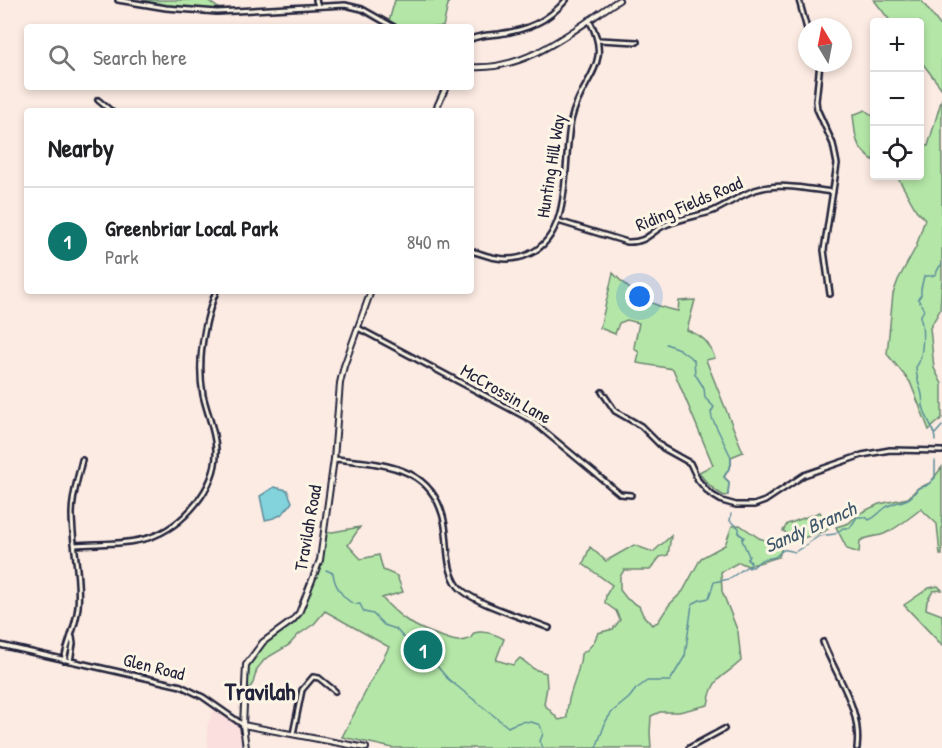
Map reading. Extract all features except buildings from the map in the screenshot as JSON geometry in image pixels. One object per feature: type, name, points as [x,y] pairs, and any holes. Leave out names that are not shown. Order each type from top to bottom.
[{"type":"main road","points":[[474,67],[501,65],[522,60],[543,50],[619,0]]},
{"type":"main road","points":[[436,108],[445,90]]},
{"type":"main road","name":"Travilah Road","points":[[246,748],[243,725],[244,674],[248,660],[263,642],[292,621],[299,613],[320,560],[334,459],[340,383],[370,294]]},
{"type":"main road","name":"Glen Road","points":[[243,725],[345,746],[366,748]]},
{"type":"street","points":[[118,0],[166,8],[217,12],[352,6],[389,24]]},
{"type":"street","points":[[316,0],[318,6]]},
{"type":"street","points":[[474,38],[531,27],[547,18],[566,0]]},
{"type":"street","points":[[799,0],[804,18]]},
{"type":"street","points":[[589,20],[599,40],[637,42]]},
{"type":"street","name":"Hunting Hill Way","points":[[474,251],[496,258],[522,257],[540,247],[553,232],[558,221],[571,121],[580,95],[597,63],[599,40]]},
{"type":"street","points":[[819,72],[816,101],[836,154],[837,164],[824,249],[830,294]]},
{"type":"street","points":[[98,100],[107,108]]},
{"type":"street","name":"Riding Fields Road","points":[[558,221],[627,242],[636,242],[647,238],[664,225],[714,210],[756,190],[769,187],[796,187],[833,192]]},
{"type":"street","points":[[75,545],[135,541],[157,535],[189,512],[206,488],[215,462],[216,446],[203,394],[201,359],[204,333],[215,294]]},
{"type":"street","name":"McCrossin Lane","points":[[358,328],[531,420],[620,494],[631,495]]},
{"type":"street","points":[[602,392],[615,411],[641,426],[663,448],[690,463],[705,490],[722,501],[736,505],[754,505],[765,501],[804,475],[862,454],[890,450],[942,451]]},
{"type":"street","points":[[70,661],[79,593],[73,503],[82,459]]},
{"type":"street","points":[[334,459],[393,466],[418,479],[435,498],[442,513],[450,569],[459,586],[478,599],[549,628]]},
{"type":"street","points":[[64,660],[67,644],[72,637]]},
{"type":"street","points":[[823,642],[855,714],[857,748]]},
{"type":"street","name":"Glen Road","points":[[0,645],[181,686],[203,697],[243,725]]},
{"type":"street","points":[[292,734],[302,690],[313,677],[319,678],[335,691]]},
{"type":"street","points":[[689,748],[724,729]]},
{"type":"shaded area","points":[[214,706],[239,727],[244,748],[208,748],[207,728]]},
{"type":"green space","points":[[145,0],[207,0],[224,12],[148,5]]},
{"type":"green space","points":[[395,0],[449,0],[444,24],[394,24],[389,21]]},
{"type":"green space","points":[[874,0],[921,0],[942,28],[942,89],[924,65],[924,18],[888,18]]},
{"type":"green space","points":[[942,98],[942,279],[940,310],[930,328],[934,368],[942,384],[942,418],[929,430],[910,382],[887,354],[893,294],[916,247],[925,219],[916,210],[899,180],[924,180],[924,146],[928,146]]},
{"type":"green space","points":[[865,110],[870,114],[870,157],[859,146],[853,115]]},
{"type":"green space","points":[[613,273],[635,293],[659,306],[678,311],[679,301],[695,300],[687,330],[705,340],[715,358],[706,360],[743,452],[731,457],[731,465],[724,477],[729,482],[728,495],[724,496],[713,488],[699,472],[713,465],[673,369],[637,363],[639,353],[634,347],[639,323],[627,320],[619,323],[615,334],[600,328]]},
{"type":"green space","points":[[942,467],[942,555],[940,555],[937,524],[921,509],[889,532],[860,541],[859,553],[847,549],[836,527],[849,523],[858,514],[879,504],[908,498],[918,488],[930,483]]},
{"type":"green space","points":[[820,512],[829,528],[825,531],[797,540],[783,531],[787,524]]},
{"type":"green space","points":[[740,525],[759,538],[782,546],[779,557],[748,566],[739,562],[721,572],[722,591],[738,632],[741,661],[719,678],[710,695],[708,705],[679,712],[660,712],[651,716],[651,748],[393,748],[342,737],[389,647],[325,611],[314,624],[298,635],[289,645],[265,659],[257,669],[253,683],[243,699],[246,665],[263,642],[292,621],[299,613],[320,560],[323,539],[327,533],[360,527],[348,545],[361,559],[379,555],[383,570],[397,576],[403,592],[382,598],[415,626],[456,641],[467,640],[474,633],[482,632],[504,639],[496,660],[513,665],[520,658],[534,669],[546,673],[547,687],[544,704],[559,720],[567,718],[567,709],[581,654],[587,650],[598,633],[613,629],[620,620],[616,611],[605,603],[606,595],[612,585],[583,564],[590,547],[606,561],[634,545],[653,552],[671,536],[668,555],[660,557],[650,570],[624,570],[620,577],[620,590],[627,599],[639,606],[652,625],[658,622],[669,605],[683,591],[701,558],[725,545],[732,526]]},
{"type":"green space","points":[[938,586],[942,590],[933,591],[927,601],[926,609],[942,615],[942,645],[904,605],[929,588]]},
{"type":"water","points":[[274,487],[287,490],[292,502],[281,514],[265,520],[260,496]]},
{"type":"waterway","name":"Sandy Branch","points":[[935,441],[934,432],[923,407],[916,371],[921,357],[920,317],[924,310],[918,299],[921,295],[924,276],[935,274],[942,264]]},
{"type":"waterway","points":[[666,344],[679,349],[694,360],[695,374],[704,388],[705,398],[714,407],[711,412],[712,418],[731,457],[731,465],[724,477],[729,482],[728,495]]},
{"type":"waterway","points":[[935,434],[942,426]]},
{"type":"waterway","name":"Sandy Branch","points":[[596,748],[606,721],[612,712],[636,689],[647,681],[670,681],[685,656],[692,604],[709,598],[714,582],[729,579],[746,567],[753,567],[761,560],[775,557],[783,550],[795,552],[819,536],[835,534],[843,528],[850,528],[857,517],[872,519],[889,505],[911,497],[918,488],[926,486],[935,478],[935,461]]},
{"type":"waterway","points":[[731,514],[730,521],[739,528],[739,534],[744,537],[742,540],[749,556],[747,560],[751,562],[749,568]]},
{"type":"waterway","points":[[326,570],[333,573],[339,589],[350,602],[360,604],[364,612],[373,614],[384,625],[396,629],[403,637],[419,645],[448,679],[508,727],[524,722],[540,725],[543,734],[540,741],[543,748]]},
{"type":"place","name":"Greenbriar Local Park","points":[[423,650]]},
{"type":"district","name":"Travilah","points":[[260,692]]}]
